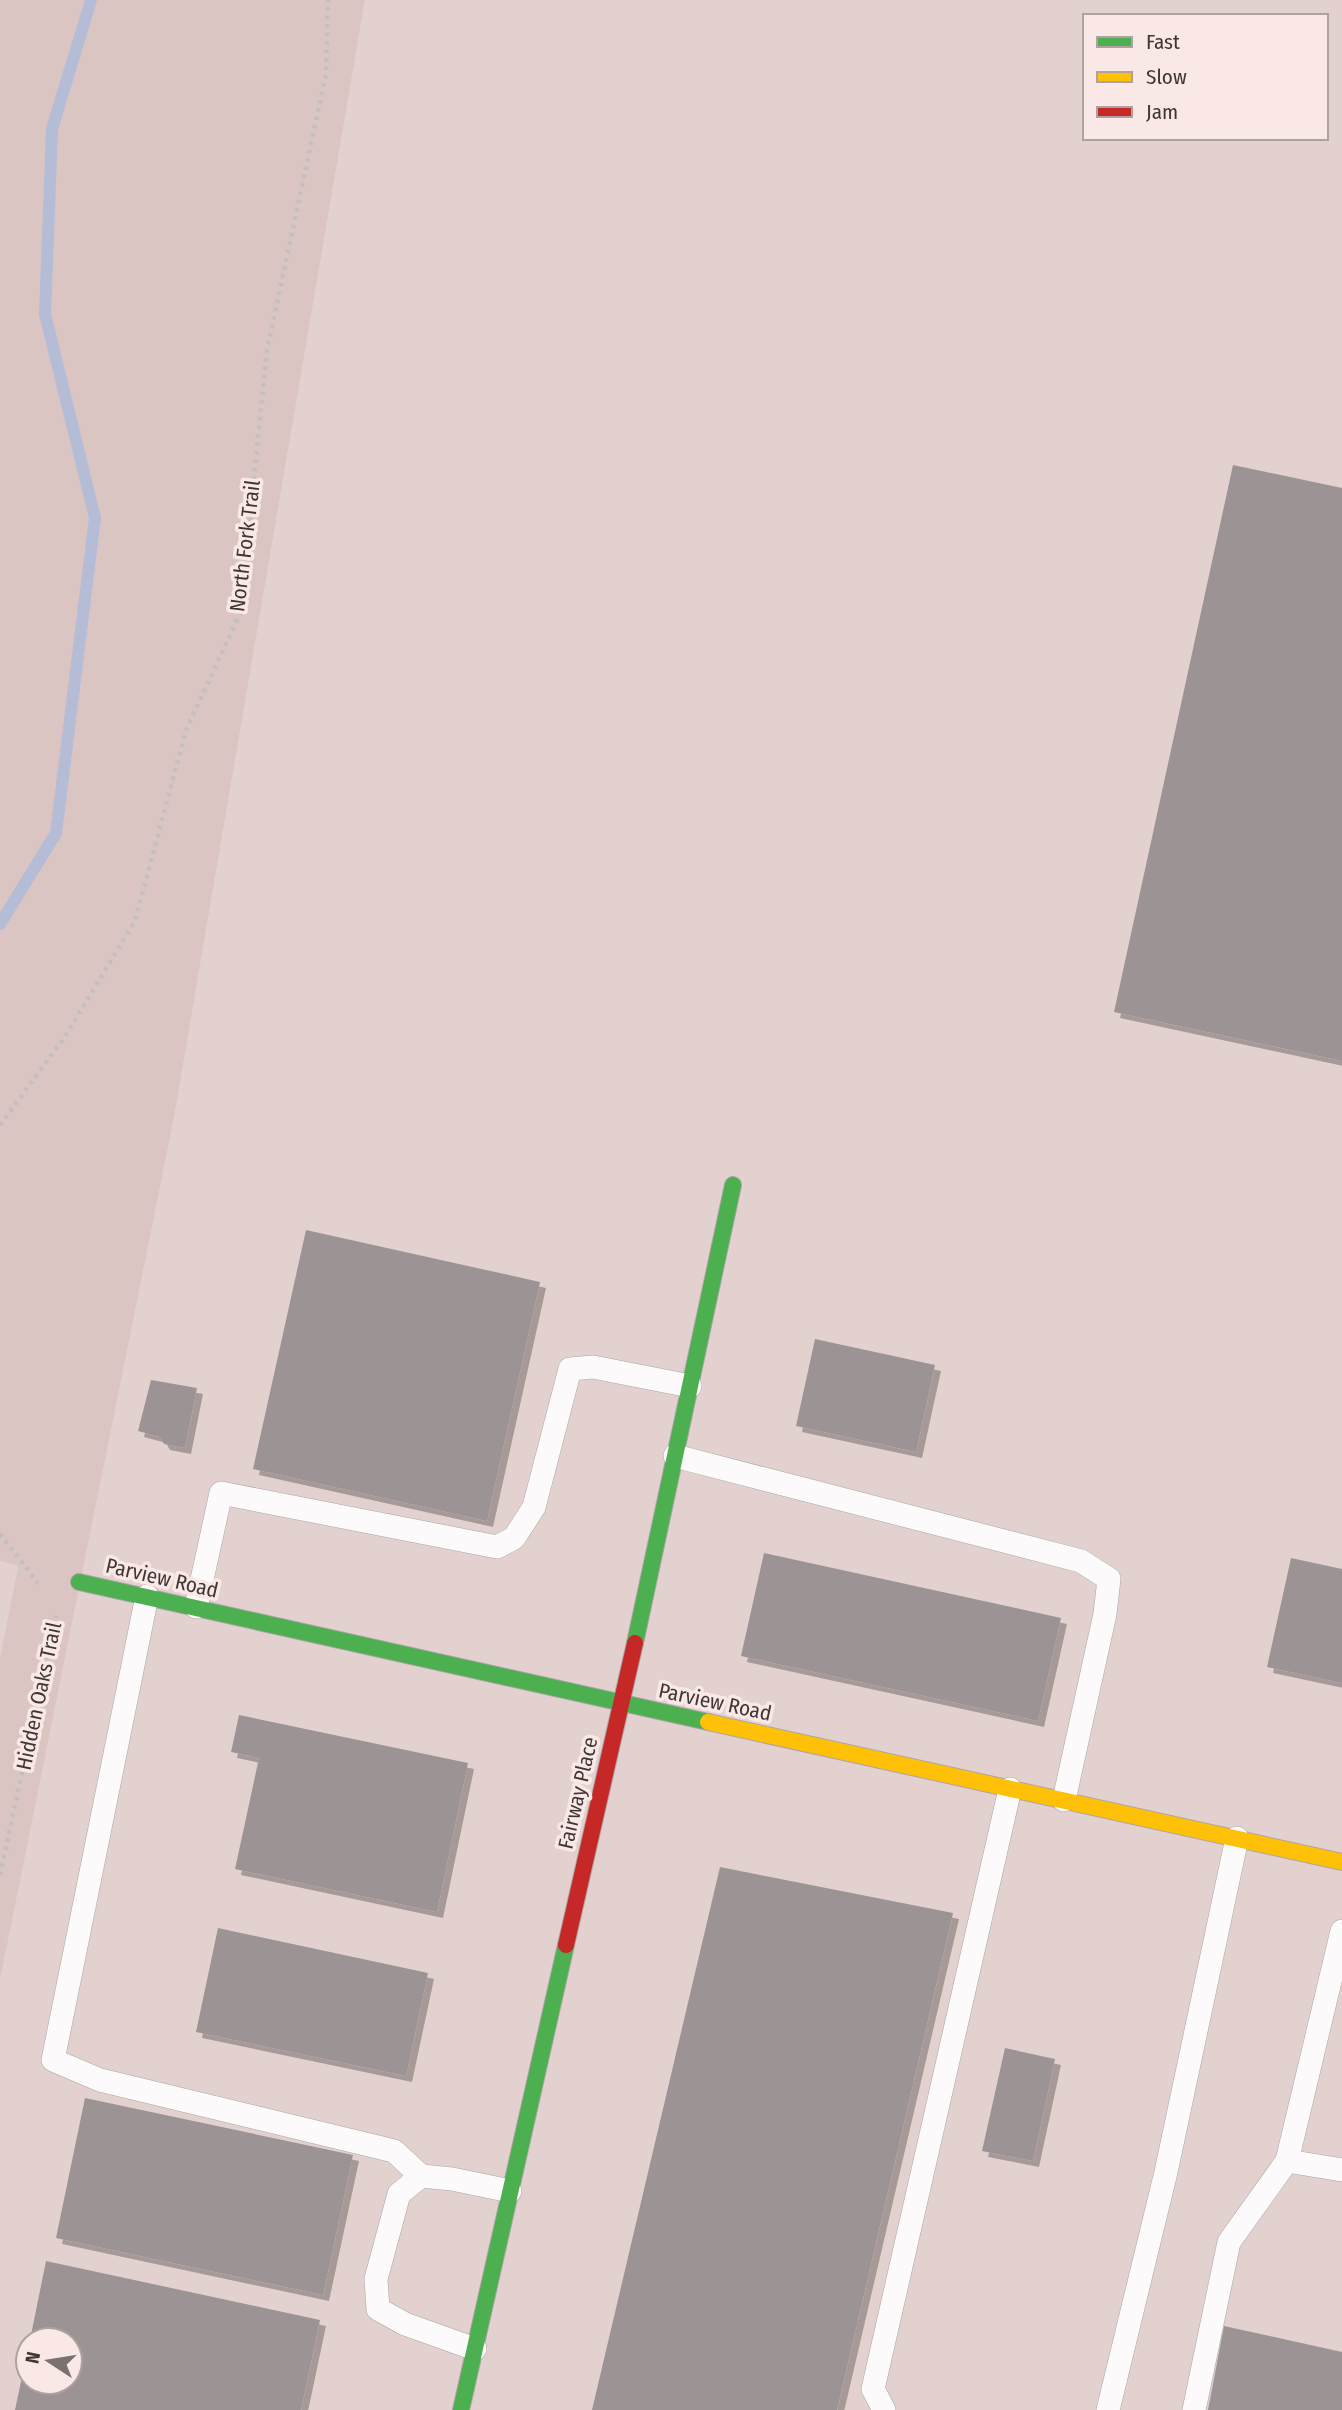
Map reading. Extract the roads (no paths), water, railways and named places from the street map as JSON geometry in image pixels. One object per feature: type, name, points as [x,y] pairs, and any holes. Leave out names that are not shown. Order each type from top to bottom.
[{"type":"street","name":"Fairway Place","points":[[461,2410],[675,1456],[733,1185]]},
{"type":"street","name":"Parview Road","points":[[79,1581],[1342,1862]]},
{"type":"lane","points":[[196,1607],[221,1493],[496,1547],[514,1538],[534,1507],[570,1369],[593,1367],[690,1386]]},
{"type":"lane","points":[[675,1456],[1082,1561],[1109,1578],[1105,1614],[1063,1800]]},
{"type":"lane","points":[[147,1597],[53,2060],[100,2080],[394,2151],[421,2176],[452,2179],[510,2191]]},
{"type":"lane","points":[[884,2410],[873,2389],[1010,1788]]},
{"type":"lane","points":[[1108,2410],[1166,2172],[1237,1838]]},
{"type":"lane","points":[[1194,2410],[1229,2242],[1287,2161],[1342,1931]]},
{"type":"lane","points":[[1287,2161],[1342,2170]]},
{"type":"lane","points":[[421,2176],[399,2194],[376,2279],[378,2309],[405,2324],[475,2349]]},
{"type":"waterway","points":[[0,924],[56,833],[95,518],[45,314],[52,129],[91,0]]}]
